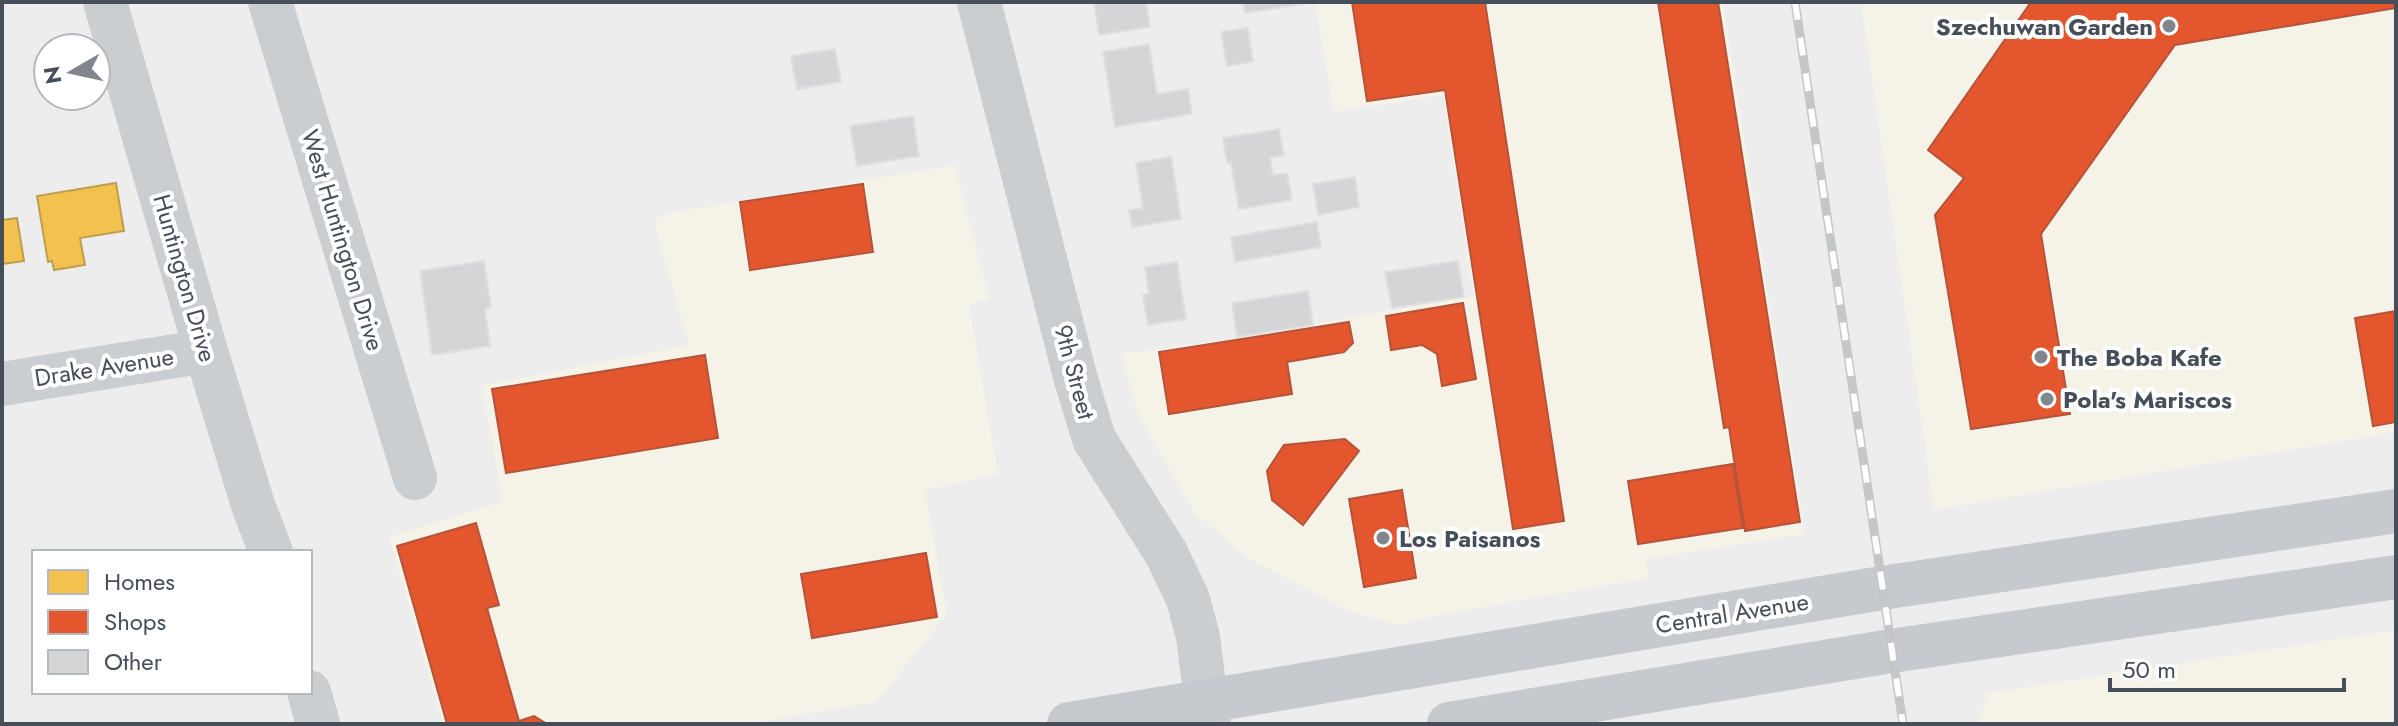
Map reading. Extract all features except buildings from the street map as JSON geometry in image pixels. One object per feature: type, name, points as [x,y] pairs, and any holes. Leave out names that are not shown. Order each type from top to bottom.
[{"type":"main road","name":"Central Avenue","points":[[1069,724],[1208,712],[1882,588],[2396,511]]},
{"type":"main road","points":[[1449,724],[1891,651],[2396,577]]},
{"type":"street","name":"Huntington Drive","points":[[105,2],[206,351],[253,505],[270,550]]},
{"type":"street","name":"West Huntington Drive","points":[[270,2],[415,478]]},
{"type":"street","name":"9th Street","points":[[979,2],[1072,365],[1094,439],[1166,553],[1188,599],[1198,637],[1208,712]]},
{"type":"street","name":"Drake Avenue","points":[[2,384],[206,351]]},
{"type":"street","points":[[310,694],[318,724]]},
{"type":"shaded area","points":[[1315,2],[1723,2],[1805,534],[1646,559],[1648,578],[1397,625],[1346,610],[1245,556],[1195,513],[1138,415],[1122,354],[1235,338],[1474,296],[1443,95],[1334,112]]},
{"type":"shaded area","points":[[1861,2],[2396,2],[2396,432],[1934,510]]},
{"type":"shaded area","points":[[955,165],[989,299],[969,304],[998,474],[925,490],[947,614],[876,702],[747,724],[443,724],[389,537],[503,502],[482,386],[689,345],[654,221],[664,214]]},
{"type":"shaded area","points":[[2396,630],[2396,724],[1978,724],[1988,693]]},
{"type":"railway","points":[[1795,2],[1903,724]]},
{"type":"place","name":"Szechuwan Garden","points":[[2169,26]]},
{"type":"place","name":"The Boba Kafe","points":[[2041,357]]},
{"type":"place","name":"Pola's Mariscos","points":[[2047,399]]},
{"type":"place","name":"Los Paisanos","points":[[1383,538]]}]
